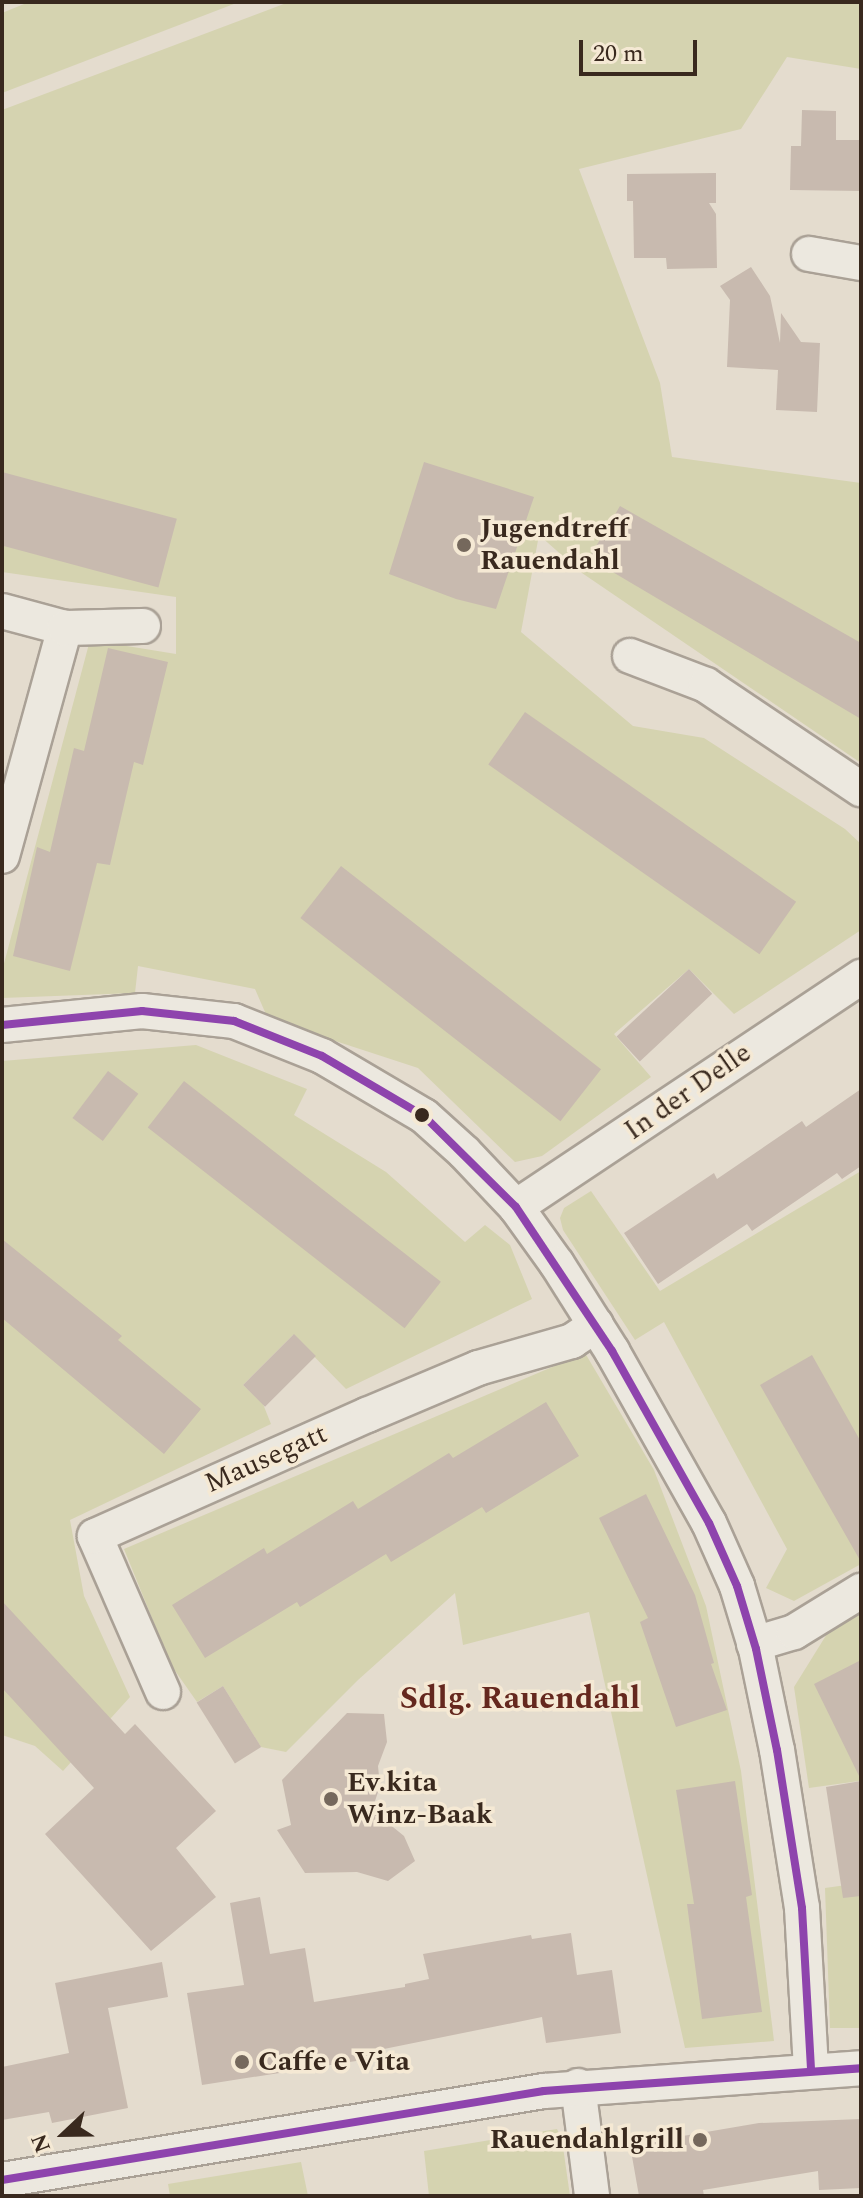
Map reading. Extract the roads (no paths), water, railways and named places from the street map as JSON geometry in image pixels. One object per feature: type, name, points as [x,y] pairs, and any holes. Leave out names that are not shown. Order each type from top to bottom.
[{"type":"street","points":[[809,254],[861,263]]},
{"type":"street","points":[[2,611],[65,628],[143,626]]},
{"type":"street","points":[[2,856],[65,628]]},
{"type":"street","points":[[630,656],[706,685],[861,789]]},
{"type":"street","name":"In der Delle","points":[[516,1207],[861,977]]},
{"type":"street","points":[[2,1025],[142,1011],[234,1021],[322,1056],[424,1116],[464,1152],[516,1207],[596,1325],[709,1523],[737,1586],[754,1644],[777,1750],[802,1908],[811,2069]]},
{"type":"street","name":"Mausegatt","points":[[163,1692],[95,1536],[478,1368],[572,1341],[596,1325]]},
{"type":"street","points":[[754,1644],[794,1632],[861,1591]]},
{"type":"street","points":[[2,2180],[578,2086],[861,2068]]},
{"type":"street","points":[[578,2086],[592,2196]]},
{"type":"place","name":"Jugendtreff Rauendahl","points":[[464,545]]},
{"type":"place","name":"Ev.kita Winz-Baak","points":[[331,1799]]},
{"type":"place","name":"Caffe e Vita","points":[[242,2062]]},
{"type":"place","name":"Rauendahlgrill","points":[[700,2140]]},
{"type":"district","name":"Sdlg. Rauendahl","points":[[520,1699]]}]
